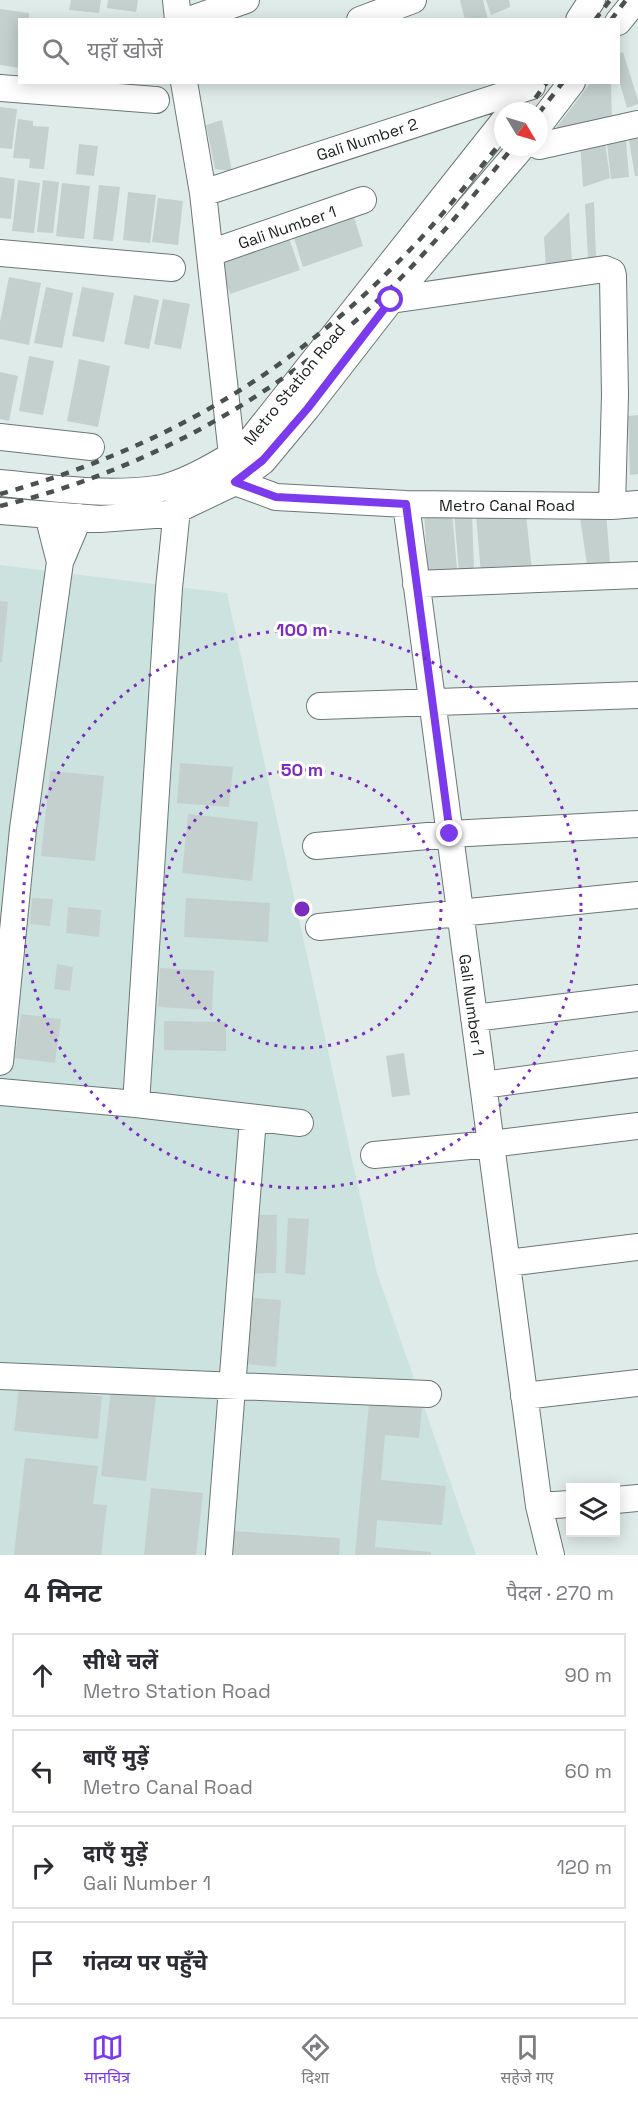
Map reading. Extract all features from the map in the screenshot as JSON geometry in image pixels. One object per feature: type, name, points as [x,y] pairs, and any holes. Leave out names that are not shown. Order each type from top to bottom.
[{"type":"street","points":[[176,0],[178,18]]},
{"type":"street","points":[[195,18],[246,0]]},
{"type":"street","points":[[365,18],[413,0]]},
{"type":"street","points":[[580,18],[592,0]]},
{"type":"street","points":[[620,20],[636,0]]},
{"type":"street","points":[[185,84],[203,192],[235,482]]},
{"type":"street","points":[[519,102],[533,84]]},
{"type":"street","name":"Gali Number 2","points":[[203,192],[533,84]]},
{"type":"street","points":[[548,113],[570,84]]},
{"type":"street","points":[[0,88],[156,100]]},
{"type":"street","points":[[548,144],[638,124]]},
{"type":"street","name":"Metro Station Road","points":[[0,483],[96,493],[159,489],[202,472],[232,456],[247,445],[494,133]]},
{"type":"street","name":"Metro Station Road","points":[[0,510],[100,519],[168,514],[235,482],[263,460],[308,408],[391,300],[521,156]]},
{"type":"street","name":"Gali Number 1","points":[[210,253],[363,201]]},
{"type":"street","points":[[0,254],[172,268]]},
{"type":"street","points":[[391,300],[605,269],[612,272],[615,395],[612,506]]},
{"type":"street","points":[[0,437],[91,447]]},
{"type":"street","name":"Metro Canal Road","points":[[235,482],[276,497],[406,504],[612,506],[638,504]]},
{"type":"street","name":"Gali Number 1","points":[[406,504],[539,1506],[551,1555]]},
{"type":"street","points":[[136,1104],[169,588],[177,509]]},
{"type":"street","points":[[48,515],[60,562]]},
{"type":"street","points":[[0,1062],[23,829],[60,562],[79,517]]},
{"type":"street","points":[[416,584],[638,575]]},
{"type":"street","points":[[320,706],[638,695]]},
{"type":"street","points":[[316,846],[450,834],[638,824]]},
{"type":"street","points":[[319,927],[638,895]]},
{"type":"street","points":[[474,1018],[638,998]]},
{"type":"street","points":[[483,1085],[638,1064]]},
{"type":"street","points":[[0,1092],[136,1104],[300,1123]]},
{"type":"street","points":[[219,1555],[253,1118]]},
{"type":"street","points":[[374,1155],[491,1144],[638,1126]]},
{"type":"street","points":[[507,1263],[638,1247]]},
{"type":"street","points":[[0,1376],[429,1394]]},
{"type":"street","points":[[524,1396],[638,1383]]},
{"type":"street","points":[[620,1500],[638,1498]]},
{"type":"street","points":[[539,1506],[566,1504]]},
{"type":"shaded area","points":[[0,565],[227,593],[377,1273],[476,1555],[0,1555]]},
{"type":"building","points":[[71,0],[101,0],[99,13],[69,10]]},
{"type":"building","points":[[108,0],[138,0],[136,12],[107,8]]},
{"type":"building","points":[[460,0],[483,0],[488,18],[464,18]]},
{"type":"building","points":[[486,0],[509,0],[510,7],[491,15]]},
{"type":"building","points":[[0,9],[29,13],[29,18],[18,18],[18,68],[0,65]]},
{"type":"building","points":[[623,52],[638,100],[638,104],[627,108],[620,84],[620,53]]},
{"type":"building","points":[[589,84],[611,84],[612,122],[558,134],[556,128]]},
{"type":"building","points":[[0,107],[17,109],[12,149],[0,148]]},
{"type":"building","points":[[18,119],[33,121],[33,126],[49,127],[44,169],[29,168],[30,159],[13,158]]},
{"type":"building","points":[[222,120],[232,171],[215,169],[206,125]]},
{"type":"building","points":[[638,126],[638,176],[635,176],[627,128]]},
{"type":"building","points":[[625,129],[629,177],[611,179],[606,135]]},
{"type":"building","points":[[604,135],[610,178],[583,187],[580,141]]},
{"type":"building","points":[[79,144],[98,146],[94,176],[76,174]]},
{"type":"building","points":[[0,177],[15,179],[11,219],[0,218]]},
{"type":"building","points":[[18,180],[40,183],[34,233],[12,231]]},
{"type":"building","points":[[43,180],[59,182],[53,233],[37,232]]},
{"type":"building","points":[[62,183],[90,186],[84,239],[56,236]]},
{"type":"building","points":[[99,185],[120,187],[113,241],[93,239]]},
{"type":"building","points":[[128,192],[156,195],[150,243],[123,240]]},
{"type":"building","points":[[158,198],[183,201],[178,245],[152,242]]},
{"type":"building","points":[[594,202],[596,258],[588,259],[585,204]]},
{"type":"building","points":[[569,212],[572,262],[546,269],[544,237]]},
{"type":"building","points":[[353,214],[363,246],[303,267],[293,235]]},
{"type":"building","points":[[288,235],[300,270],[230,294],[218,259]]},
{"type":"building","points":[[9,277],[41,283],[29,345],[0,339],[0,322]]},
{"type":"building","points":[[46,287],[73,293],[62,348],[34,343]]},
{"type":"building","points":[[82,287],[114,293],[104,342],[72,336]]},
{"type":"building","points":[[134,295],[159,300],[149,349],[124,344]]},
{"type":"building","points":[[163,299],[190,304],[181,349],[154,344]]},
{"type":"building","points":[[29,356],[54,361],[43,415],[19,411]]},
{"type":"building","points":[[79,359],[110,366],[98,427],[67,421]]},
{"type":"building","points":[[0,372],[18,376],[9,421],[0,419]]},
{"type":"building","points":[[638,415],[638,474],[630,475],[628,416]]},
{"type":"building","points":[[452,511],[457,569],[428,574],[424,513]]},
{"type":"building","points":[[606,512],[610,563],[587,565],[580,517]]},
{"type":"building","points":[[454,513],[472,513],[474,571],[459,572]]},
{"type":"building","points":[[526,514],[532,571],[481,574],[476,515]]},
{"type":"building","points":[[0,601],[8,602],[2,662],[0,662]]},
{"type":"building","points":[[180,763],[233,767],[229,807],[177,803]]},
{"type":"building","points":[[50,771],[104,776],[95,861],[41,856]]},
{"type":"building","points":[[188,814],[258,822],[252,881],[182,873]]},
{"type":"building","points":[[32,898],[53,899],[50,926],[30,924]]},
{"type":"building","points":[[186,898],[270,903],[268,942],[184,937]]},
{"type":"building","points":[[68,907],[101,910],[99,937],[66,933]]},
{"type":"building","points":[[57,964],[73,967],[70,991],[54,989]]},
{"type":"building","points":[[160,968],[214,971],[212,1010],[158,1007]]},
{"type":"building","points":[[21,1014],[61,1019],[55,1063],[15,1058]]},
{"type":"building","points":[[164,1021],[226,1022],[226,1051],[164,1050]]},
{"type":"building","points":[[404,1053],[410,1095],[392,1097],[386,1056]]},
{"type":"building","points":[[250,1215],[277,1215],[276,1273],[250,1274]]},
{"type":"building","points":[[288,1218],[309,1219],[305,1275],[285,1273]]},
{"type":"building","points":[[253,1298],[281,1300],[276,1367],[247,1364]]},
{"type":"building","points":[[112,1381],[157,1387],[146,1481],[101,1476]]},
{"type":"building","points":[[19,1387],[102,1396],[98,1439],[14,1431]]},
{"type":"building","points":[[369,1403],[422,1407],[419,1438],[385,1435],[381,1480],[446,1486],[442,1525],[377,1520],[375,1547],[431,1552],[431,1555],[355,1555]]},
{"type":"building","points":[[25,1458],[98,1466],[93,1504],[107,1505],[101,1555],[14,1555]]},
{"type":"building","points":[[151,1488],[203,1493],[196,1555],[144,1555]]},
{"type":"building","points":[[232,1531],[340,1538],[339,1555],[230,1555]]},
{"type":"railway","points":[[596,18],[610,0]]},
{"type":"railway","points":[[612,18],[626,0]]},
{"type":"railway","points":[[533,102],[546,84]]},
{"type":"railway","points":[[548,102],[561,84]]},
{"type":"railway","points":[[0,494],[111,456],[164,433],[262,376],[353,305],[396,264],[438,219],[494,151]]},
{"type":"railway","points":[[0,506],[52,492],[152,453],[201,429],[247,402],[292,371],[335,339],[394,285],[447,228],[506,156]]},
{"type":"route","points":[[391,300],[308,408],[263,460],[235,482],[276,497],[406,504],[450,834]]}]
